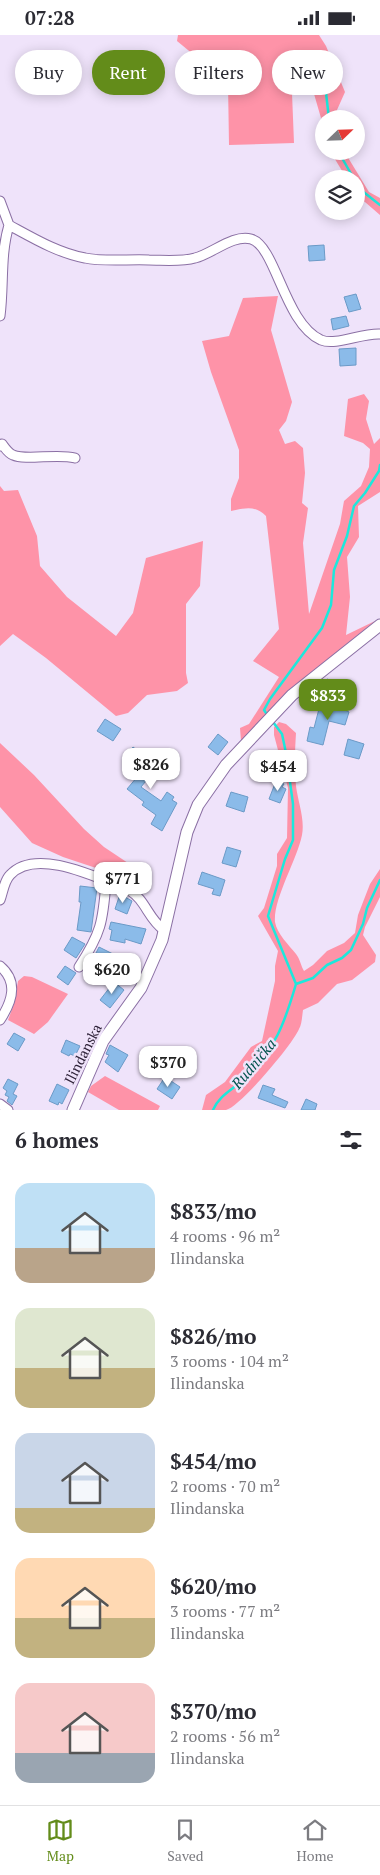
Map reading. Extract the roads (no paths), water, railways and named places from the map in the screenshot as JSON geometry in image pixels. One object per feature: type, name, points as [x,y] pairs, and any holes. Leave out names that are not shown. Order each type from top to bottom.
[{"type":"street","points":[[0,201],[8,225],[1,250],[2,304],[0,316]]},
{"type":"street","points":[[8,225],[44,245],[86,259],[194,259],[244,238],[252,239],[265,249],[287,302],[306,328],[320,340],[334,342],[368,333],[380,334]]},
{"type":"street","points":[[1,441],[8,452],[16,457],[66,456],[74,458]]},
{"type":"street","name":"Ilindanska","points":[[73,1110],[104,1041],[145,979],[164,930],[187,832],[198,805],[226,765],[292,695],[380,625]]},
{"type":"street","points":[[0,900],[10,875],[21,867],[36,863],[46,863],[66,867],[137,895],[154,920],[164,930]]},
{"type":"street","points":[[79,967],[100,931],[104,914],[106,882]]},
{"type":"street","points":[[0,966],[13,984],[13,990],[6,1011],[0,1020]]},
{"type":"street","points":[[0,1104],[8,1110]]},
{"type":"waterway","points":[[326,95],[328,110]]},
{"type":"waterway","points":[[343,160],[349,170]]},
{"type":"waterway","points":[[365,193],[380,205]]},
{"type":"waterway","points":[[268,716],[264,710],[270,699],[322,628],[331,605],[334,570],[347,536],[354,506],[379,471],[380,465]]},
{"type":"waterway","points":[[273,722],[282,734],[286,753],[293,804],[293,840],[285,859],[268,916],[296,984]]},
{"type":"waterway","points":[[296,984],[313,978],[327,965],[342,958],[351,950],[380,880]]},
{"type":"waterway","name":"Rudnička","points":[[213,1110],[223,1096],[256,1067],[272,1045],[283,1024],[296,984]]}]
